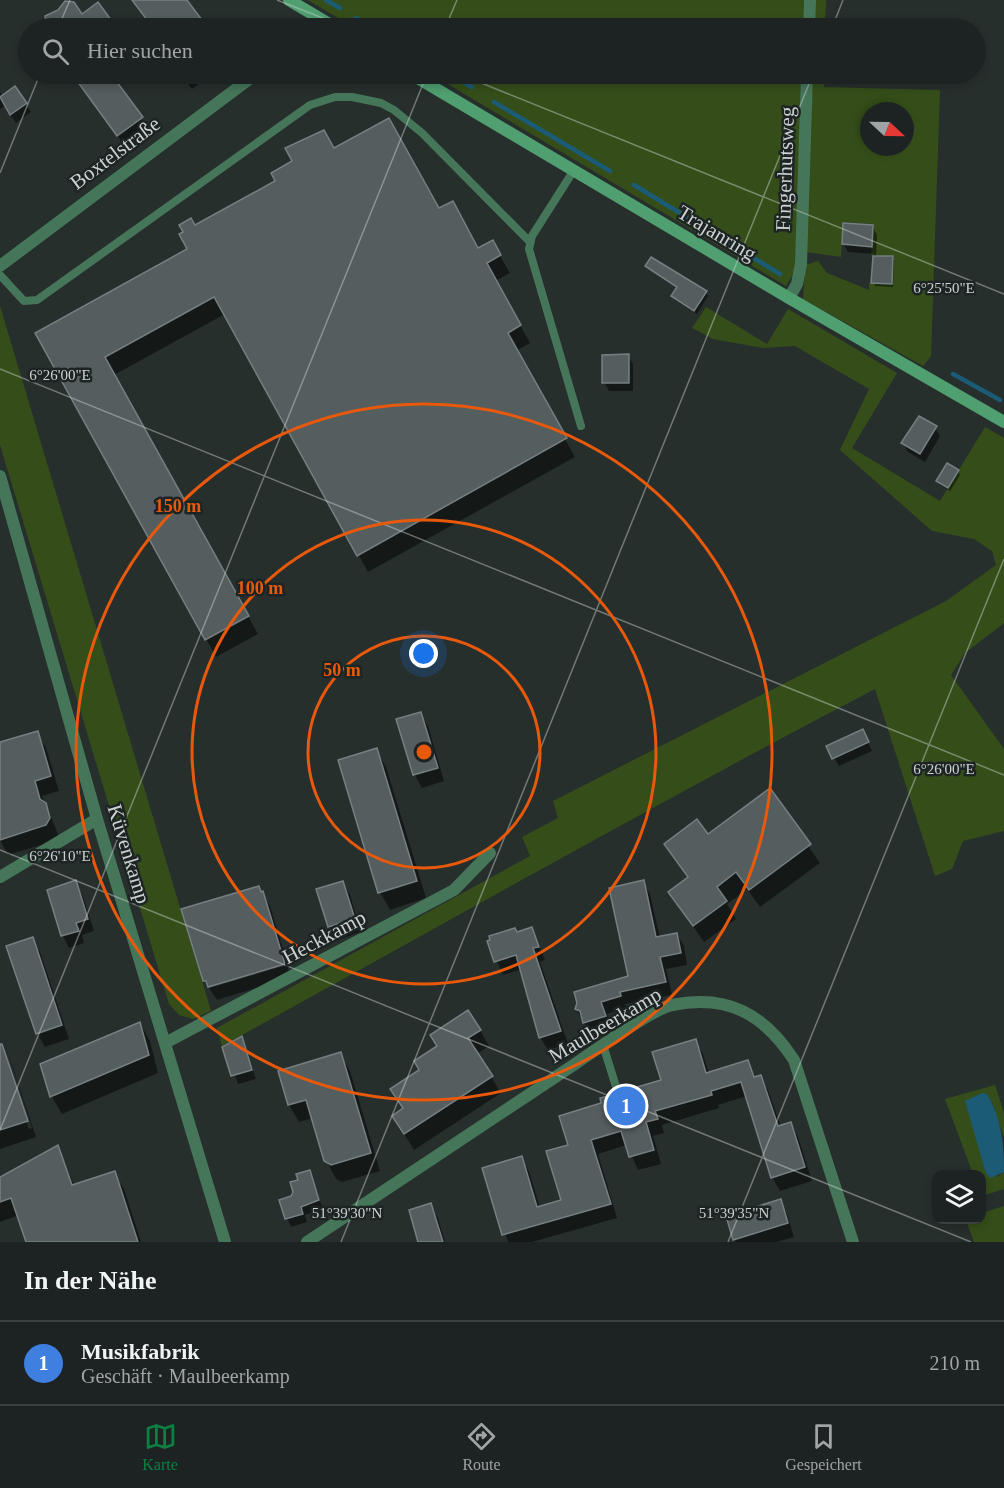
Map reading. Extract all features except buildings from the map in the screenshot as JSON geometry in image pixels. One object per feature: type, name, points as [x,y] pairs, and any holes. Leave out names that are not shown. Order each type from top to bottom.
[{"type":"main road","points":[[289,0],[316,17]]},
{"type":"main road","name":"Trajanring","points":[[428,84],[789,298],[1004,422]]},
{"type":"street","points":[[809,18],[810,0]]},
{"type":"street","name":"Boxtelstraße","points":[[0,266],[242,84]]},
{"type":"street","name":"Fingerhutsweg","points":[[789,298],[797,284],[801,264],[807,84]]},
{"type":"street","name":"Küvenkamp","points":[[0,476],[97,819],[167,1042],[225,1242]]},
{"type":"street","points":[[0,877],[97,819]]},
{"type":"street","name":"Heckkamp","points":[[167,1042],[454,890],[490,853]]},
{"type":"street","name":"Maulbeerkamp","points":[[307,1242],[603,1045],[669,1005],[702,1001],[730,1005],[758,1018],[779,1037],[794,1060],[853,1242]]},
{"type":"lane","points":[[0,275],[24,301],[37,300],[310,105],[335,97],[366,99],[394,110],[422,133],[530,242]]},
{"type":"lane","points":[[574,170],[530,242],[530,256],[581,426]]},
{"type":"lane","points":[[603,1045],[618,1093]]},
{"type":"green space","points":[[308,0],[804,0],[803,18],[338,18]]},
{"type":"green space","points":[[814,0],[826,0],[825,18],[813,18]]},
{"type":"green space","points":[[448,84],[801,84],[798,266],[786,286]]},
{"type":"green space","points":[[811,84],[824,84],[824,87],[940,90],[931,356],[923,366],[803,299],[805,265],[818,261],[827,273],[869,290],[869,283],[892,284],[894,256],[871,255],[873,224],[843,222],[841,257],[806,252]]},
{"type":"green space","points":[[0,306],[211,1011],[193,1019],[179,1015],[169,1004],[0,445]]},
{"type":"green space","points":[[706,307],[767,344],[788,309],[897,373],[852,448],[940,501],[985,427],[1004,438],[1004,623],[965,653],[951,675],[1004,749],[1004,831],[963,841],[952,869],[935,876],[875,689],[629,821],[222,1046],[217,1028],[530,856],[522,837],[558,818],[553,801],[946,601],[996,565],[992,551],[974,539],[932,531],[840,450],[869,389],[795,346],[763,348],[713,339],[692,328]]},
{"type":"green space","points":[[995,1085],[1004,1113],[1004,1138],[992,1102],[997,1177],[1004,1172],[1004,1189],[986,1195],[986,1170],[972,1170],[945,1099]]},
{"type":"green space","points":[[1004,1206],[1004,1242],[974,1242],[967,1224],[986,1224],[986,1212]]},
{"type":"water","points":[[982,1093],[987,1094],[996,1113],[1003,1142],[1004,1172],[991,1178],[986,1174],[965,1101]]},
{"type":"waterway","points":[[326,0],[340,8]]},
{"type":"waterway","points":[[467,84],[472,87]]},
{"type":"waterway","points":[[494,102],[610,171]]},
{"type":"waterway","points":[[634,185],[780,274]]},
{"type":"waterway","points":[[953,374],[1000,400]]},
{"type":"place","name":"Musikfabrik","points":[[626,1106]]}]
